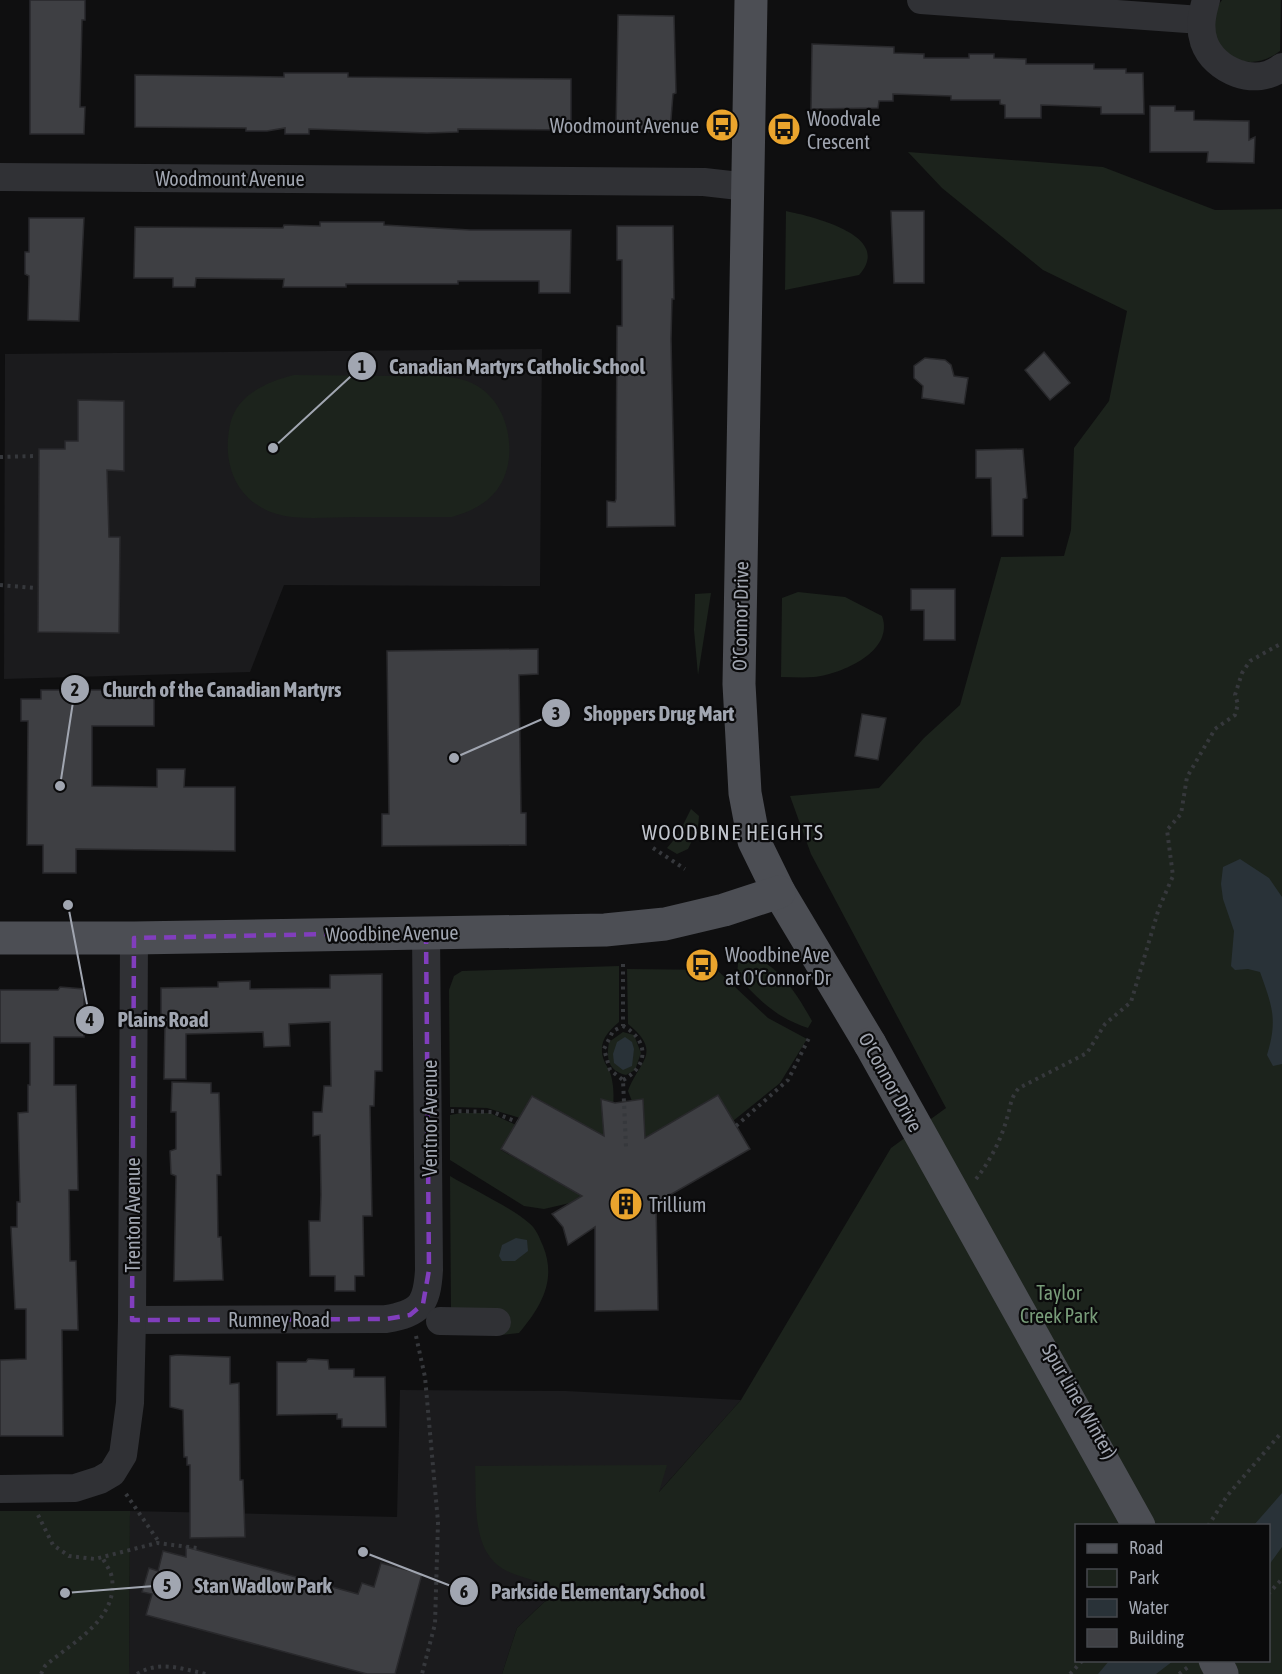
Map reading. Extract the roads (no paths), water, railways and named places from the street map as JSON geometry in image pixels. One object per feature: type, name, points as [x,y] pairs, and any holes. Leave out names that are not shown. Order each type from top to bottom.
[{"type":"main road","name":"O'Connor Drive","points":[[751,0],[739,698],[745,793],[754,841],[779,892],[870,1044],[1138,1524]]},
{"type":"main road","name":"Woodbine Avenue","points":[[0,938],[605,930],[665,924],[724,910],[779,892]]},
{"type":"street","points":[[921,0],[1204,10],[1204,42],[1215,61],[1234,73],[1256,77],[1282,68]]},
{"type":"street","name":"Woodmount Avenue","points":[[0,177],[704,182],[748,187]]},
{"type":"street","name":"Ventnor Avenue","points":[[426,932],[429,1248],[426,1320]]},
{"type":"street","name":"Trenton Avenue","points":[[0,1488],[75,1488],[100,1480],[111,1473],[123,1455],[128,1434],[132,1320],[134,938]]},
{"type":"street","name":"Rumney Road","points":[[132,1320],[386,1319],[410,1315],[426,1320]]},
{"type":"street","points":[[426,1320],[498,1322]]},
{"type":"water","points":[[1240,859],[1269,878],[1282,897],[1282,1064],[1273,1066],[1267,1055],[1272,1032],[1272,1013],[1260,972],[1248,969],[1235,970],[1231,966],[1234,931],[1223,899],[1221,884],[1223,867]]},
{"type":"water","points":[[625,1037],[632,1042],[634,1049],[632,1066],[623,1070],[614,1063],[613,1054],[617,1042]]},
{"type":"water","points":[[516,1238],[527,1240],[528,1251],[515,1261],[502,1261],[499,1256],[502,1245]]},
{"type":"water","points":[[1282,1493],[1282,1547],[1270,1564],[1270,1524],[1255,1524]]},
{"type":"water","points":[[1108,1662],[1172,1662],[1156,1674],[1098,1674]]},
{"type":"place","name":"Woodmount Avenue","points":[[722,125]]},
{"type":"place","name":"Woodvale Crescent","points":[[784,129]]},
{"type":"place","name":"Canadian Martyrs Catholic School","points":[[273,448]]},
{"type":"place","name":"Shoppers Drug Mart","points":[[454,758]]},
{"type":"place","name":"Church of the Canadian Martyrs","points":[[60,786]]},
{"type":"place","name":"Plains Road","points":[[68,905]]},
{"type":"place","name":"Woodbine Ave at O'Connor Dr","points":[[702,965]]},
{"type":"place","name":"Trillium","points":[[626,1204]]},
{"type":"place","name":"Parkside Elementary School","points":[[363,1552]]},
{"type":"place","name":"Stan Wadlow Park","points":[[65,1593]]},
{"type":"district","name":"WOODBINE HEIGHTS","points":[[733,832]]},
{"type":"park label","name":"Taylor Creek Park","points":[[1059,1304]]}]
